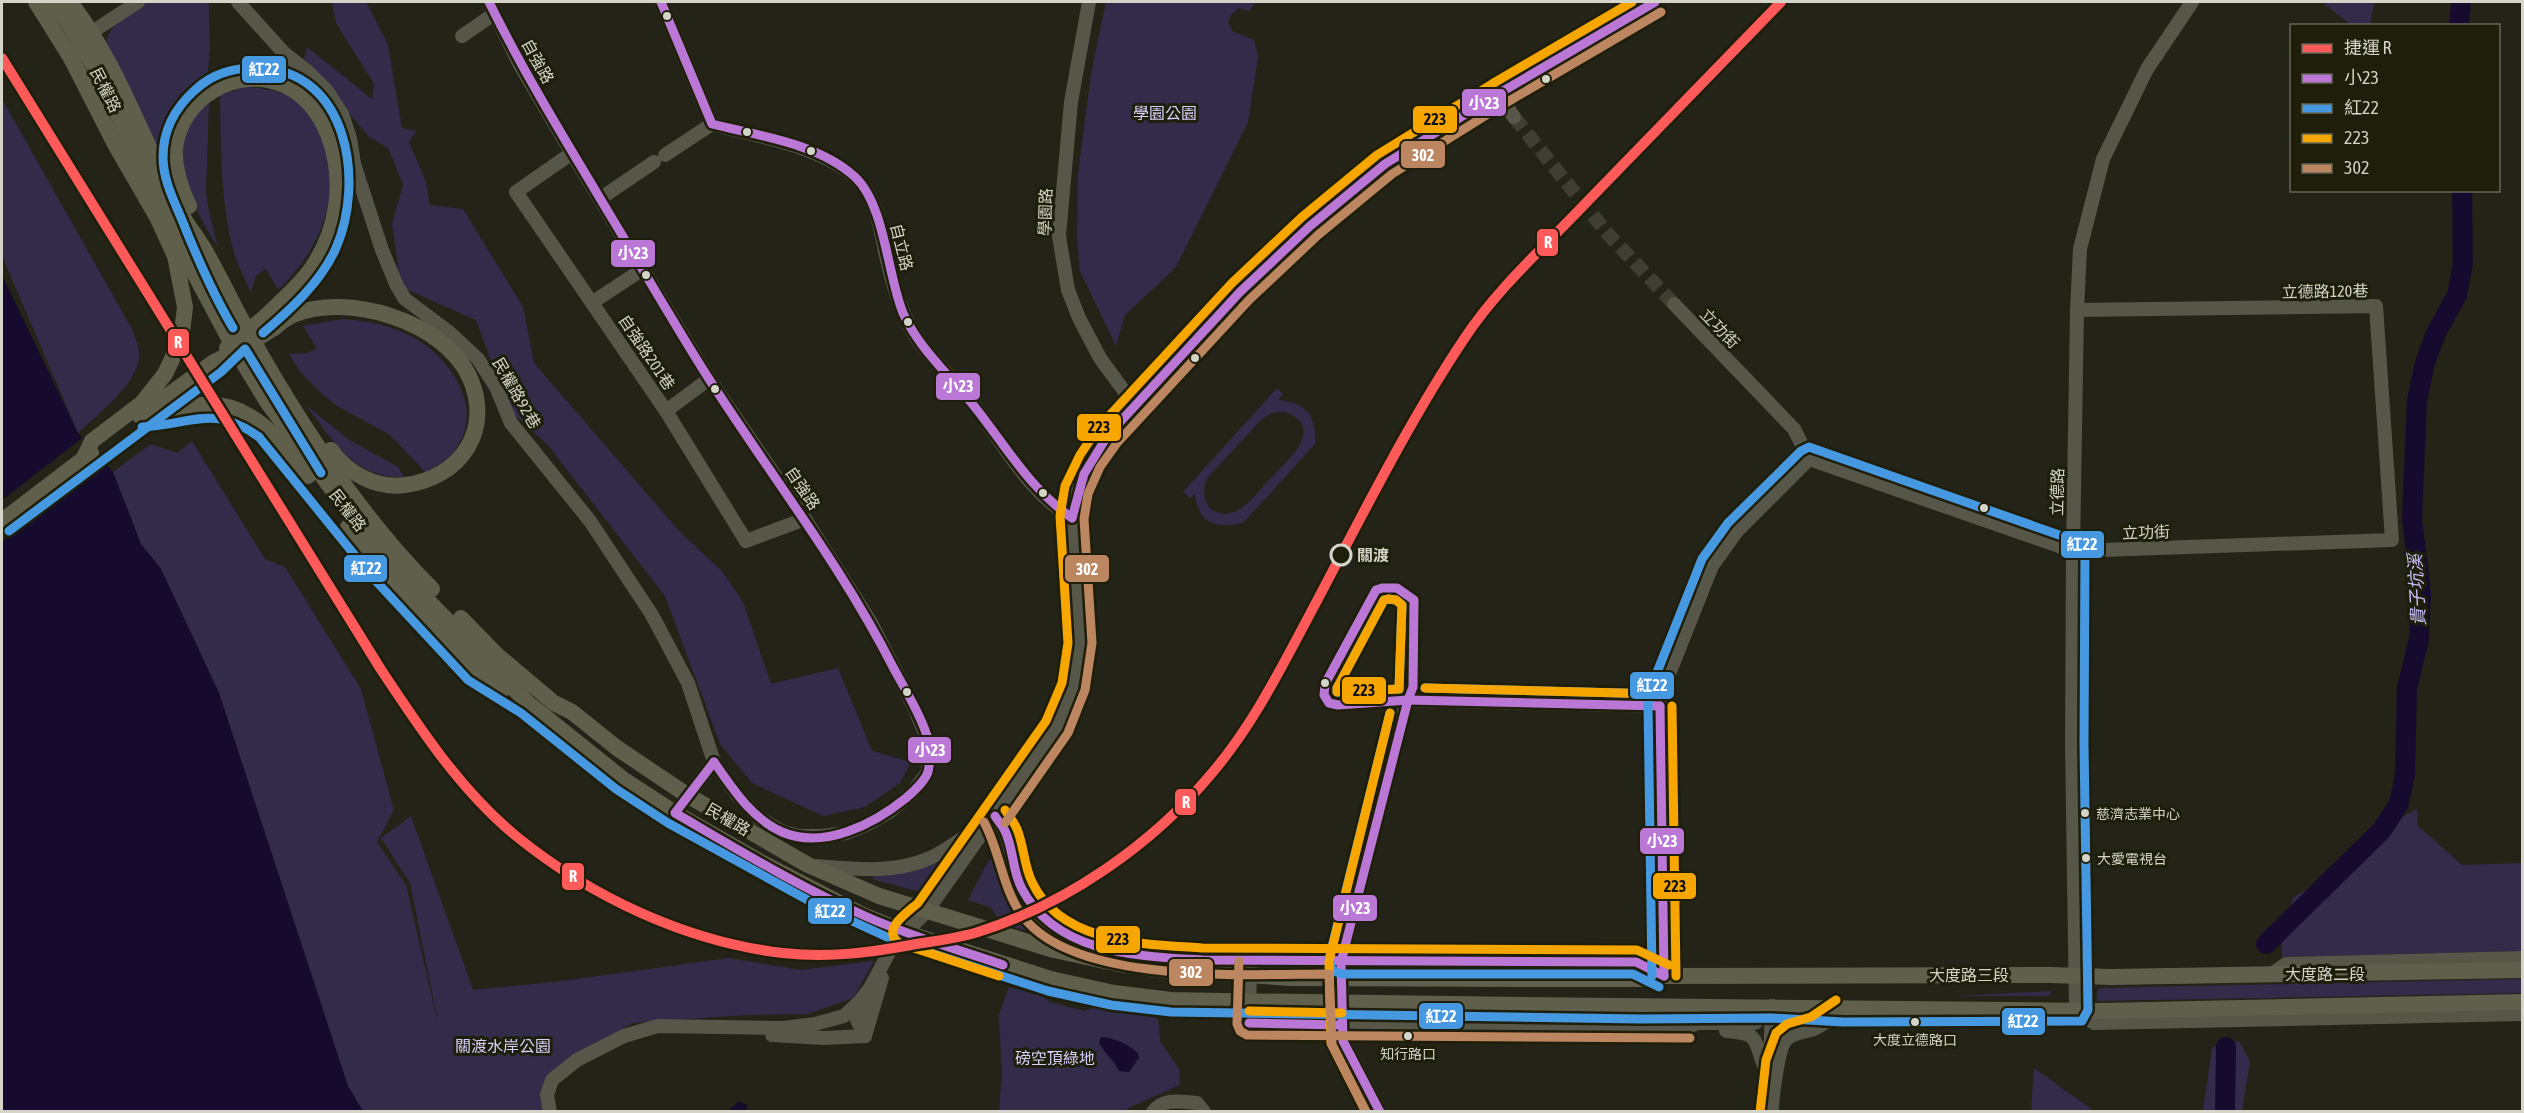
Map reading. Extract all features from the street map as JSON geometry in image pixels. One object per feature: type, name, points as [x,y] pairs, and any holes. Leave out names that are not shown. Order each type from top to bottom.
[{"type":"main road","points":[[36,2],[71,58],[116,146],[157,217],[175,255],[185,307],[181,340],[165,374],[142,403],[92,441],[83,460]]},
{"type":"main road","name":"民權路","points":[[52,2],[67,21],[96,70],[173,226],[184,254],[232,344],[268,403],[360,515],[497,655],[554,703],[572,712],[617,748],[687,795],[808,865],[879,896]]},
{"type":"main road","name":"民權路","points":[[70,2],[92,33],[186,222],[207,254],[249,333],[311,438],[396,568],[528,703],[624,780],[675,813],[759,861],[863,915],[904,932]]},
{"type":"main road","points":[[2,521],[214,362],[243,347],[269,323],[311,269],[336,213],[339,181],[334,148],[321,117],[307,99],[283,84],[262,79],[238,80],[217,87],[196,103],[179,130],[175,160],[183,192],[207,254]]},
{"type":"main road","points":[[269,323],[315,309],[356,307],[396,317],[425,331],[451,351],[469,376],[477,408],[472,441],[454,465],[431,480],[403,485],[381,485],[354,473],[336,458],[309,418],[288,398]]},
{"type":"main road","points":[[141,415],[163,414],[204,404],[229,407],[249,415],[267,428],[383,572],[476,671],[528,703]]},
{"type":"main road","name":"大度路三段","points":[[879,896],[1054,950],[1119,964],[1179,972],[1290,978],[1523,979],[1642,979],[1664,976],[2076,976],[2273,973]]},
{"type":"main road","points":[[904,932],[1051,979],[1114,993],[1171,1000],[1772,1006],[1843,1010],[2076,1010]]},
{"type":"main road","name":"大度路二段","points":[[2273,973],[2289,975],[2523,970]]},
{"type":"main road","name":"大度路二段","points":[[2076,1010],[2208,1015],[2523,1002]]},
{"type":"street","points":[[92,33],[138,2]]},
{"type":"street","name":"民權路92巷","points":[[238,2],[284,53],[327,91],[342,114],[350,138],[354,164],[381,250],[397,286],[405,299],[449,332],[478,359],[496,387],[511,423],[590,521],[652,615],[688,683],[714,762]]},
{"type":"street","points":[[601,198],[712,124],[661,2]]},
{"type":"street","name":"學園路","points":[[1089,2],[1071,102],[1059,236],[1068,290],[1079,318],[1101,358],[1136,406]]},
{"type":"street","points":[[865,1036],[857,1020],[870,988],[889,952],[904,932],[927,911],[1057,727],[1074,686],[1080,643],[1072,518],[1076,491],[1090,461],[1108,435],[1240,292],[1310,226],[1385,164],[1498,94],[1655,2]]},
{"type":"street","name":"立德路","points":[[2076,1010],[2072,744],[2073,551],[2080,249],[2103,159],[2146,69],[2192,2]]},
{"type":"street","points":[[462,36],[491,8]]},
{"type":"street","name":"自強路","points":[[491,8],[520,65],[710,380],[805,519],[870,621],[914,707],[929,743],[928,772],[913,792],[889,812],[868,824],[846,833],[822,836],[799,836],[783,832],[759,818],[737,795],[714,762]]},
{"type":"street","points":[[1498,94],[1514,117]]},
{"type":"street","name":"自立路","points":[[712,124],[832,160],[865,188],[876,209],[888,263],[909,326],[1047,501],[1072,518]]},
{"type":"street","name":"自強路201巷","points":[[572,153],[516,192],[666,411],[746,541],[805,519]]},
{"type":"street","points":[[593,302],[643,269]]},
{"type":"street","name":"立功街","points":[[1674,304],[1794,429],[1809,459],[2073,551],[2392,540]]},
{"type":"street","name":"立德路120巷","points":[[2077,310],[2376,306],[2392,540]]},
{"type":"street","points":[[666,411],[710,380]]},
{"type":"street","points":[[1664,976],[1660,706],[1663,689],[1712,566],[1737,531],[1809,459]]},
{"type":"street","points":[[1380,1112],[1343,1041],[1341,962],[1407,700],[1660,706]]},
{"type":"street","points":[[675,813],[714,762]]},
{"type":"street","points":[[808,865],[866,870],[917,862],[931,858],[995,816]]},
{"type":"street","name":"大度路三段","points":[[995,816],[1005,832],[1014,875],[1035,913],[1047,924],[1101,948],[1146,956],[1202,960],[1636,962],[1664,976]]},
{"type":"street","points":[[865,1036],[889,952]]},
{"type":"street","name":"大度路二段","points":[[2273,973],[2286,964],[2523,958]]},
{"type":"street","points":[[1251,961],[1249,1023],[1690,1026],[1698,1023],[1755,1023],[1772,1006]]},
{"type":"street","points":[[550,1112],[547,1095],[552,1080],[577,1060],[624,1036],[658,1026],[784,1028],[836,1020],[859,1002],[870,988]]},
{"type":"street","points":[[1768,1070],[1772,1062],[1772,1006]]},
{"type":"street","points":[[1772,1112],[1773,1087],[1778,1071],[1781,1046],[1786,1039],[1796,1033],[1814,1029],[1843,1010]]},
{"type":"street","points":[[2258,1014],[2523,1014]]},
{"type":"street","points":[[1690,1026],[1698,1030],[1742,1033],[1754,1038],[1760,1047],[1773,1087]]},
{"type":"street","points":[[737,1029],[782,1037],[865,1036]]},
{"type":"street","points":[[1153,1112],[1155,1107],[1169,1101],[1197,1103],[1203,1107],[1204,1112]]},
{"type":"green space","points":[[142,2],[208,2],[209,6],[210,48],[207,82],[186,103],[174,123],[171,134],[169,175],[106,41],[116,24]]},
{"type":"green space","points":[[332,2],[366,2],[388,44],[402,128],[416,131],[409,142],[426,182],[430,205],[463,209],[523,307],[534,363],[680,532],[722,571],[743,602],[771,684],[838,668],[872,751],[911,762],[900,783],[865,807],[823,816],[752,783],[720,744],[665,596],[547,444],[509,410],[476,320],[401,287],[392,224],[403,184],[388,148],[369,137],[304,59],[307,47],[372,99],[374,84],[336,23]]},
{"type":"green space","name":"學園公園","points":[[1106,2],[1256,2],[1249,11],[1239,8],[1228,21],[1232,31],[1254,40],[1258,57],[1248,122],[1176,267],[1125,315],[1116,346],[1080,271],[1077,237],[1078,174],[1091,74]]},
{"type":"green space","points":[[2322,2],[2375,2],[2370,22],[2374,24],[2350,24]]},
{"type":"green space","points":[[246,87],[264,89],[292,97],[307,108],[315,120],[332,165],[329,200],[321,229],[299,268],[278,290],[266,269],[256,276],[251,292],[234,253],[229,233],[222,174],[220,95]]},
{"type":"green space","points":[[2,99],[132,329],[138,346],[138,363],[134,374],[107,407],[78,433],[2,256]]},
{"type":"green space","points":[[209,102],[206,191],[218,247],[195,206],[184,173],[182,156],[183,141],[188,127]]},
{"type":"green space","points":[[343,319],[382,325],[418,340],[431,349],[453,374],[466,404],[467,419],[463,435],[452,454],[426,473],[390,435],[337,406],[322,394],[300,372],[289,354],[307,353],[317,349],[303,326]]},
{"type":"green space","points":[[1277,388],[1283,394],[1278,400],[1303,407],[1312,418],[1315,444],[1243,523],[1225,525],[1210,522],[1200,512],[1195,494],[1190,498],[1183,492]],"holes":[[[1284,412],[1297,418],[1303,426],[1300,444],[1294,454],[1252,499],[1231,513],[1223,514],[1210,508],[1204,495],[1207,478],[1262,419],[1271,413]]]},
{"type":"green space","points":[[306,405],[348,439],[398,467],[404,477],[371,472],[358,464],[335,444]]},
{"type":"green space","name":"關渡水岸公園","points":[[192,441],[265,559],[285,567],[361,689],[394,810],[377,842],[406,885],[440,1032],[410,883],[381,838],[411,816],[473,990],[554,982],[729,958],[800,970],[874,961],[853,998],[808,1014],[746,1015],[632,1023],[555,1073],[549,1111],[363,1111],[348,1086],[219,693],[161,569],[141,544],[113,472],[151,444],[177,453]]},
{"type":"green space","points":[[2417,809],[2418,826],[2462,865],[2522,863],[2522,951],[2282,957],[2282,932],[2293,898],[2326,877],[2367,856],[2398,819]]},
{"type":"green space","points":[[1004,841],[1008,876],[1020,908],[1036,926],[1060,940],[1002,924],[990,907],[968,900],[985,867]]},
{"type":"green space","points":[[944,861],[934,881],[926,879],[920,892],[872,879],[874,876],[910,872]]},
{"type":"green space","points":[[2522,979],[2522,993],[2097,1001],[2097,990],[2100,988]]},
{"type":"green space","name":"磅空頂綠地","points":[[1009,987],[1084,1011],[1093,1008],[1158,1018],[1160,1041],[1179,1069],[1180,1085],[1128,1108],[1127,1111],[999,1111],[1002,1075],[999,1015]]},
{"type":"green space","points":[[2052,991],[2048,996],[1952,996]]},
{"type":"green space","points":[[2239,1041],[2250,1061],[2242,1111],[2203,1111],[2212,1048]]},
{"type":"green space","points":[[2034,1068],[2094,1111],[2031,1111]]},
{"type":"shaded area","points":[[2,275],[78,433],[113,472],[141,544],[161,569],[219,693],[348,1086],[363,1111],[2,1111]]},
{"type":"shaded area","points":[[1101,1037],[1121,1042],[1138,1053],[1139,1058],[1129,1072],[1119,1071],[1099,1043]]},
{"type":"shaded area","points":[[739,1101],[747,1105],[746,1111],[728,1111]]},
{"type":"pier","points":[[85,436],[107,461],[2,542],[2,500]]},
{"type":"waterway","name":"貴子坑溪","points":[[2459,24],[2461,2]]},
{"type":"waterway","name":"貴子坑溪","points":[[2266,944],[2382,830],[2399,804],[2405,774],[2407,688],[2419,639],[2421,594],[2412,519],[2417,400],[2425,363],[2436,333],[2457,295],[2463,264],[2462,192]]},
{"type":"waterway","name":"貴子坑溪","points":[[2225,1112],[2226,1047]]},
{"type":"tunnel","points":[[1514,117],[1607,233],[1674,304]]},
{"type":"metro line","name":"R","points":[[2,58],[380,668],[425,735],[477,799],[516,836],[545,858],[608,897],[642,913],[711,939],[783,953],[831,955],[953,938],[1011,920],[1076,888],[1106,869],[1136,847],[1189,799],[1227,755],[1265,696],[1403,440],[1443,372],[1477,321],[1520,270],[1781,2]]},
{"type":"transit line","name":"小23","points":[[489,2],[549,112],[685,340],[829,558],[874,631],[914,705],[927,734],[929,746],[928,772],[906,798],[864,825],[848,832],[815,838],[798,837],[782,832],[761,819],[744,802],[714,762]]},
{"type":"transit line","name":"小23","points":[[661,2],[712,124],[806,148],[840,165],[865,189],[879,222],[903,313],[917,338],[974,406],[1031,480],[1072,518]]},
{"type":"transit line","name":"223","points":[[999,976],[899,943],[894,938],[893,932],[902,916],[918,903],[1046,721],[1062,683],[1068,643],[1060,516],[1065,486],[1080,455],[1098,428],[1232,283],[1302,217],[1377,155],[1632,2]]},
{"type":"transit line","name":"小23","points":[[1072,518],[1084,474],[1108,435],[1240,292],[1310,226],[1385,164],[1498,94],[1655,2]]},
{"type":"transit line","name":"302","points":[[1005,823],[1068,733],[1085,690],[1092,643],[1084,519],[1088,494],[1100,467],[1117,443],[1249,300],[1318,235],[1392,174],[1504,104],[1661,12]]},
{"type":"transit line","name":"紅22","points":[[233,328],[208,280],[171,194],[165,176],[163,157],[168,128],[188,97],[202,84],[224,73],[258,68],[288,74],[312,88],[330,108],[342,134],[348,162],[349,192],[345,221],[330,260],[314,284],[263,333]]},
{"type":"transit line","name":"紅22","points":[[9,531],[221,372],[245,349],[321,473]]},
{"type":"transit line","name":"紅22","points":[[142,427],[215,418],[243,427],[259,437],[374,579],[468,680],[521,713],[616,789],[668,823],[815,904],[900,943],[1048,991],[1111,1005],[1171,1012],[1641,1019],[1772,1018],[1843,1022],[2082,1021],[2088,1010],[2084,744],[2085,551],[2082,543],[1809,447],[1801,451],[1728,523],[1702,559],[1652,685],[1648,704],[1652,976]]},
{"type":"transit line","name":"小23","points":[[1382,588],[1397,588],[1414,600],[1413,687],[1408,700],[1338,705],[1329,703],[1324,695],[1325,684],[1376,590],[1382,588]]},
{"type":"transit line","name":"紅22","points":[[1388,599],[1396,600],[1402,605],[1399,689],[1337,692],[1337,688],[1384,600],[1388,599]]},
{"type":"transit line","name":"223","points":[[1388,599],[1396,600],[1402,605],[1399,689],[1337,692],[1337,688],[1384,600],[1388,599]]},
{"type":"transit line","name":"紅22","points":[[1425,688],[1660,694]]},
{"type":"transit line","name":"223","points":[[1425,688],[1660,694]]},
{"type":"transit line","name":"小23","points":[[1380,1112],[1343,1041],[1341,962],[1408,700]]},
{"type":"transit line","name":"小23","points":[[1408,700],[1660,706]]},
{"type":"transit line","name":"小23","points":[[1660,706],[1664,976]]},
{"type":"transit line","name":"223","points":[[1672,706],[1676,976]]},
{"type":"transit line","name":"紅22","points":[[1390,713],[1329,959],[1332,970],[1341,974],[1633,974],[1659,987]]},
{"type":"transit line","name":"223","points":[[1366,1112],[1331,1043],[1329,961],[1390,713]]},
{"type":"transit line","name":"小23","points":[[714,762],[675,813],[768,867],[840,905],[899,930],[1003,965]]},
{"type":"transit line","name":"223","points":[[1005,810],[1017,829],[1032,882],[1045,902],[1063,918],[1083,929],[1106,937],[1155,945],[1202,948],[1637,950],[1669,965]]},
{"type":"transit line","name":"小23","points":[[995,816],[1008,838],[1016,875],[1022,889],[1037,911],[1055,927],[1077,939],[1126,953],[1202,960],[1636,962],[1664,976]]},
{"type":"transit line","name":"302","points":[[984,822],[1011,896],[1025,919],[1050,940],[1084,955],[1124,965],[1168,971],[1256,975],[1329,974],[1332,1045],[1366,1112]]},
{"type":"transit line","name":"302","points":[[1239,961],[1237,1024],[1240,1031],[1247,1035],[1690,1038]]},
{"type":"transit line","name":"223","points":[[1760,1112],[1766,1060],[1776,1033],[1787,1024],[1811,1017],[1836,1000]]},
{"type":"transit line","name":"223","points":[[1249,1011],[1342,1013]]},
{"type":"transit line","name":"小23","points":[[1249,1023],[1342,1025]]},
{"type":"place","name":"關渡","points":[[1341,555]]},
{"type":"place","name":"慈濟志業中心","points":[[2085,813]]},
{"type":"place","name":"大愛電視台","points":[[2086,858]]},
{"type":"place","name":"大度立德路口","points":[[1915,1022]]},
{"type":"place","name":"知行路口","points":[[1408,1036]]}]
